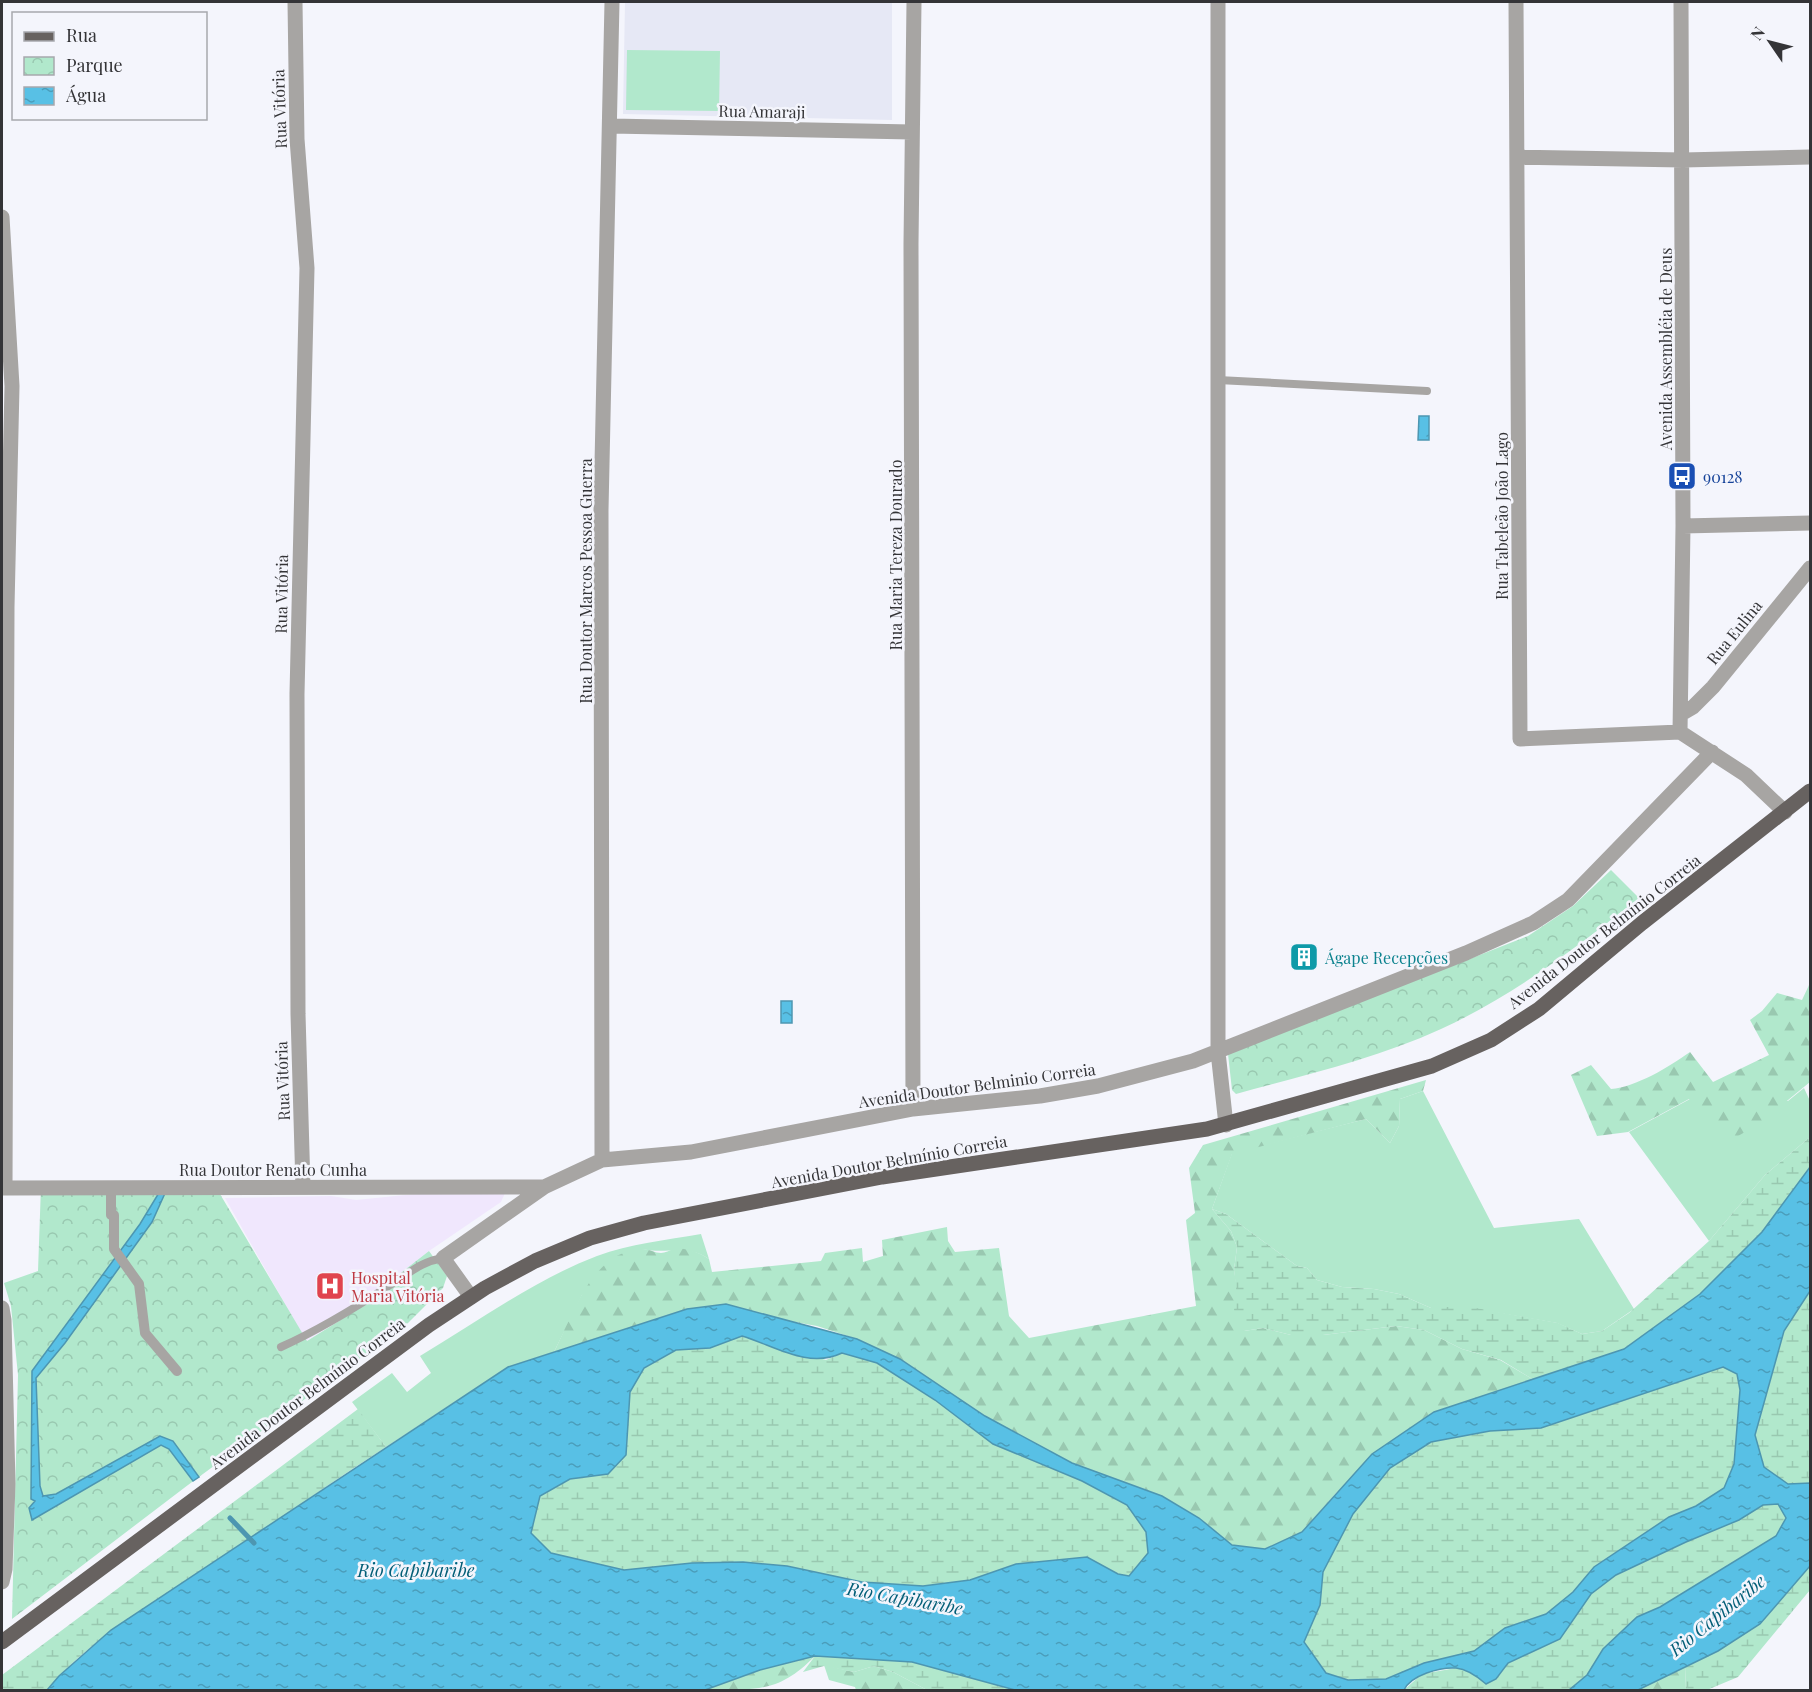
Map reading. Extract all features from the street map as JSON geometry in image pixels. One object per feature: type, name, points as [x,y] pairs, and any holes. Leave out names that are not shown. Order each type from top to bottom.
[{"type":"main road","name":"Avenida Doutor Belmínio Correia","points":[[2,1642],[471,1297],[546,1257],[590,1238],[644,1223],[882,1177],[1226,1125],[1432,1066],[1491,1040],[1539,1009],[1642,923],[1810,790]]},
{"type":"street","name":"Rua Vitória","points":[[295,2],[297,139],[307,268],[297,694],[298,1002],[303,1187]]},
{"type":"street","name":"Rua Doutor Marcos Pessoa Guerra","points":[[602,1160],[601,510],[612,2]]},
{"type":"street","name":"Rua Maria Tereza Dourado","points":[[913,1109],[912,132],[914,2]]},
{"type":"street","points":[[1218,2],[1218,1052],[1226,1125]]},
{"type":"street","name":"Rua Tabeleão João Lago","points":[[1516,2],[1520,739],[1680,732]]},
{"type":"street","name":"Avenida Assembléia de Deus","points":[[1680,732],[1683,526],[1682,2]]},
{"type":"street","name":"Rua Amaraji","points":[[611,126],[912,132]]},
{"type":"street","points":[[1517,157],[1683,160],[1810,157]]},
{"type":"street","points":[[2,217],[5,380],[3,1188]]},
{"type":"street","points":[[1683,526],[1810,523]]},
{"type":"street","name":"Rua Eulina","points":[[1681,714],[1693,707],[1713,687],[1810,568]]},
{"type":"street","points":[[1680,732],[1752,779],[1785,812]]},
{"type":"street","name":"Avenida Doutor Belminio Correia","points":[[443,1258],[544,1187],[602,1160],[691,1152],[913,1109],[1041,1096],[1098,1086],[1193,1061],[1218,1052],[1466,953],[1533,923],[1568,900],[1712,752]]},
{"type":"street","points":[[111,1187],[114,1249],[139,1284],[145,1333],[177,1371]]},
{"type":"street","name":"Rua Doutor Renato Cunha","points":[[3,1188],[544,1187]]},
{"type":"street","points":[[443,1258],[471,1297]]},
{"type":"street","points":[[2,1308],[8,1484],[5,1569],[2,1582]]},
{"type":"lane","points":[[1218,380],[1427,391]]},
{"type":"lane","points":[[281,1347],[362,1302],[425,1262],[443,1258]]},
{"type":"shaded area","points":[[625,2],[892,2],[892,120],[623,114]]},
{"type":"shaded area","name":"Hospital Maria Vitória","points":[[505,1193],[501,1202],[429,1251],[339,1321],[306,1341],[225,1198],[331,1196],[356,1200],[415,1194]]},
{"type":"green space","points":[[627,50],[720,51],[719,111],[626,110]]},
{"type":"green space","points":[[1611,870],[1639,898],[1568,952],[1494,1002],[1441,1029],[1391,1049],[1340,1066],[1236,1094],[1232,1090],[1228,1054],[1528,936],[1573,906]]},
{"type":"green space","points":[[1810,983],[1810,1082],[1759,1124],[1731,1140],[1689,1099],[1628,1132],[1597,1136],[1571,1075],[1591,1065],[1611,1089],[1652,1075],[1690,1052],[1713,1082],[1769,1055],[1750,1020],[1762,1011],[1777,993],[1802,1000]]},
{"type":"green space","points":[[1426,1080],[1423,1091],[1400,1099],[1399,1126],[1390,1143],[1366,1119],[1232,1154],[1212,1209],[1231,1231],[1237,1247],[1234,1270],[1244,1331],[1263,1328],[1291,1335],[1323,1335],[1396,1326],[1424,1330],[1462,1349],[1500,1360],[1534,1380],[1434,1412],[1337,1492],[1302,1532],[1265,1549],[1232,1545],[1199,1518],[1162,1496],[1072,1463],[985,1416],[900,1359],[857,1339],[817,1326],[772,1318],[726,1304],[687,1309],[554,1352],[586,1287],[610,1260],[625,1252],[643,1249],[661,1253],[674,1249],[688,1250],[709,1259],[712,1272],[821,1261],[825,1253],[862,1248],[863,1262],[883,1256],[882,1240],[947,1227],[948,1241],[955,1252],[999,1248],[1009,1316],[1029,1338],[1196,1306],[1186,1220],[1195,1213],[1189,1168],[1203,1145]]},
{"type":"green space","points":[[1804,1088],[1810,1101],[1810,1137],[1765,1175],[1709,1241],[1629,1132],[1690,1099],[1788,1101]]},
{"type":"green space","points":[[1423,1091],[1494,1228],[1579,1219],[1634,1309],[1602,1331],[1582,1334],[1557,1323],[1488,1311],[1431,1308],[1399,1294],[1374,1289],[1342,1287],[1317,1280],[1307,1268],[1297,1266],[1226,1214],[1212,1209],[1232,1153],[1366,1119],[1390,1143],[1399,1126],[1400,1099]]},
{"type":"green space","points":[[1810,1137],[1810,1167],[1762,1232],[1700,1294],[1624,1349],[1534,1380],[1501,1360],[1462,1349],[1424,1330],[1396,1326],[1323,1335],[1291,1335],[1263,1328],[1244,1331],[1234,1310],[1237,1296],[1234,1270],[1237,1247],[1231,1231],[1212,1209],[1226,1214],[1297,1266],[1307,1268],[1317,1280],[1342,1287],[1374,1289],[1399,1294],[1431,1308],[1465,1306],[1558,1323],[1582,1334],[1602,1331],[1629,1313],[1709,1241],[1765,1175]]},
{"type":"green space","points":[[41,1186],[217,1189],[307,1341],[339,1321],[429,1251],[447,1276],[443,1288],[408,1323],[188,1485],[12,1619],[18,1375],[11,1306],[4,1283],[38,1271]]},
{"type":"green space","points":[[701,1234],[709,1259],[684,1250],[643,1249],[582,1295],[554,1352],[508,1367],[386,1447],[352,1402],[392,1373],[407,1392],[431,1373],[420,1356],[506,1302],[551,1277],[597,1256],[622,1248]]},
{"type":"green space","points":[[1810,1291],[1810,1483],[1788,1484],[1763,1467],[1755,1435],[1784,1331]]},
{"type":"green space","points":[[742,1336],[826,1360],[842,1353],[877,1363],[935,1400],[993,1444],[1082,1481],[1128,1505],[1146,1532],[1148,1553],[1130,1576],[1118,1574],[1087,1557],[1016,1564],[970,1580],[923,1586],[862,1582],[787,1566],[743,1562],[692,1563],[624,1570],[551,1553],[531,1533],[540,1495],[570,1479],[608,1474],[626,1455],[630,1392],[644,1368],[676,1350],[710,1348]]},
{"type":"green space","points":[[1723,1367],[1737,1374],[1740,1390],[1734,1464],[1724,1488],[1696,1506],[1669,1517],[1594,1567],[1573,1592],[1546,1614],[1505,1628],[1474,1651],[1424,1663],[1386,1679],[1348,1680],[1326,1673],[1304,1642],[1320,1605],[1323,1572],[1353,1514],[1390,1468],[1431,1442],[1490,1431],[1541,1428]]},
{"type":"green space","points":[[358,1409],[386,1447],[101,1639],[64,1671],[47,1690],[2,1690],[2,1675]]},
{"type":"green space","points":[[1778,1504],[1786,1518],[1776,1536],[1660,1607],[1637,1617],[1603,1649],[1587,1675],[1569,1690],[1404,1690],[1422,1674],[1456,1668],[1496,1679],[1508,1663],[1560,1639],[1591,1594],[1616,1575],[1739,1520],[1763,1505]]},
{"type":"green space","points":[[1810,1566],[1810,1590],[1738,1677],[1707,1690],[1686,1690],[1685,1666],[1718,1651],[1760,1624]]},
{"type":"green space","points":[[815,1656],[802,1668],[779,1683],[754,1689],[705,1690],[760,1670]]},
{"type":"green space","points":[[815,1656],[912,1662],[1015,1690],[927,1690],[893,1672],[874,1666],[854,1672],[824,1666],[803,1672]]},
{"type":"green space","points":[[824,1665],[854,1672],[874,1666],[893,1672],[927,1690],[856,1690],[855,1687],[829,1680]]},
{"type":"green space","points":[[1685,1666],[1686,1690],[1638,1690]]},
{"type":"water","points":[[1419,416],[1429,416],[1429,440],[1418,440]]},
{"type":"water","points":[[781,1001],[792,1001],[792,1023],[781,1023]]},
{"type":"water","name":"Rio Capibaribe","points":[[1810,1167],[1810,1291],[1784,1331],[1755,1435],[1764,1467],[1788,1484],[1810,1483],[1810,1566],[1760,1624],[1718,1651],[1638,1690],[1569,1690],[1587,1675],[1603,1649],[1637,1617],[1660,1607],[1776,1536],[1786,1518],[1778,1504],[1763,1505],[1739,1520],[1616,1575],[1591,1594],[1560,1639],[1508,1663],[1496,1679],[1486,1684],[1468,1672],[1449,1668],[1419,1676],[1404,1690],[1015,1690],[912,1662],[815,1656],[760,1670],[705,1690],[47,1690],[59,1676],[111,1630],[508,1367],[687,1309],[726,1304],[857,1339],[900,1359],[985,1416],[1072,1463],[1162,1496],[1199,1518],[1232,1545],[1265,1549],[1302,1532],[1372,1454],[1434,1412],[1624,1349],[1700,1294],[1762,1232]],"holes":[[[742,1336],[804,1357],[829,1357],[842,1353],[877,1363],[935,1400],[993,1444],[1082,1481],[1127,1505],[1146,1532],[1148,1553],[1129,1576],[1118,1574],[1087,1557],[1016,1564],[970,1580],[923,1586],[862,1582],[787,1566],[743,1562],[692,1563],[624,1570],[551,1553],[531,1533],[540,1496],[570,1479],[608,1474],[626,1455],[630,1392],[644,1368],[676,1350],[710,1348]],[[1723,1367],[1737,1374],[1740,1390],[1734,1464],[1724,1488],[1696,1506],[1669,1517],[1594,1567],[1573,1592],[1546,1614],[1505,1628],[1474,1651],[1424,1663],[1386,1679],[1348,1680],[1326,1673],[1304,1642],[1320,1605],[1323,1572],[1353,1514],[1390,1468],[1431,1442],[1490,1431],[1541,1428]]]},
{"type":"water","points":[[160,1191],[166,1191],[152,1222],[65,1343],[36,1378],[40,1486],[43,1496],[56,1494],[160,1436],[173,1441],[199,1477],[193,1481],[169,1449],[161,1445],[32,1520],[29,1508],[35,1501],[31,1499],[32,1371],[140,1224]]},
{"type":"waterway","points":[[230,1518],[254,1543]]},
{"type":"place","name":"90128","points":[[1682,476]]},
{"type":"place","name":"Ágape Recepções","points":[[1304,957]]},
{"type":"place","name":"Hospital Maria Vitória","points":[[330,1286]]}]
